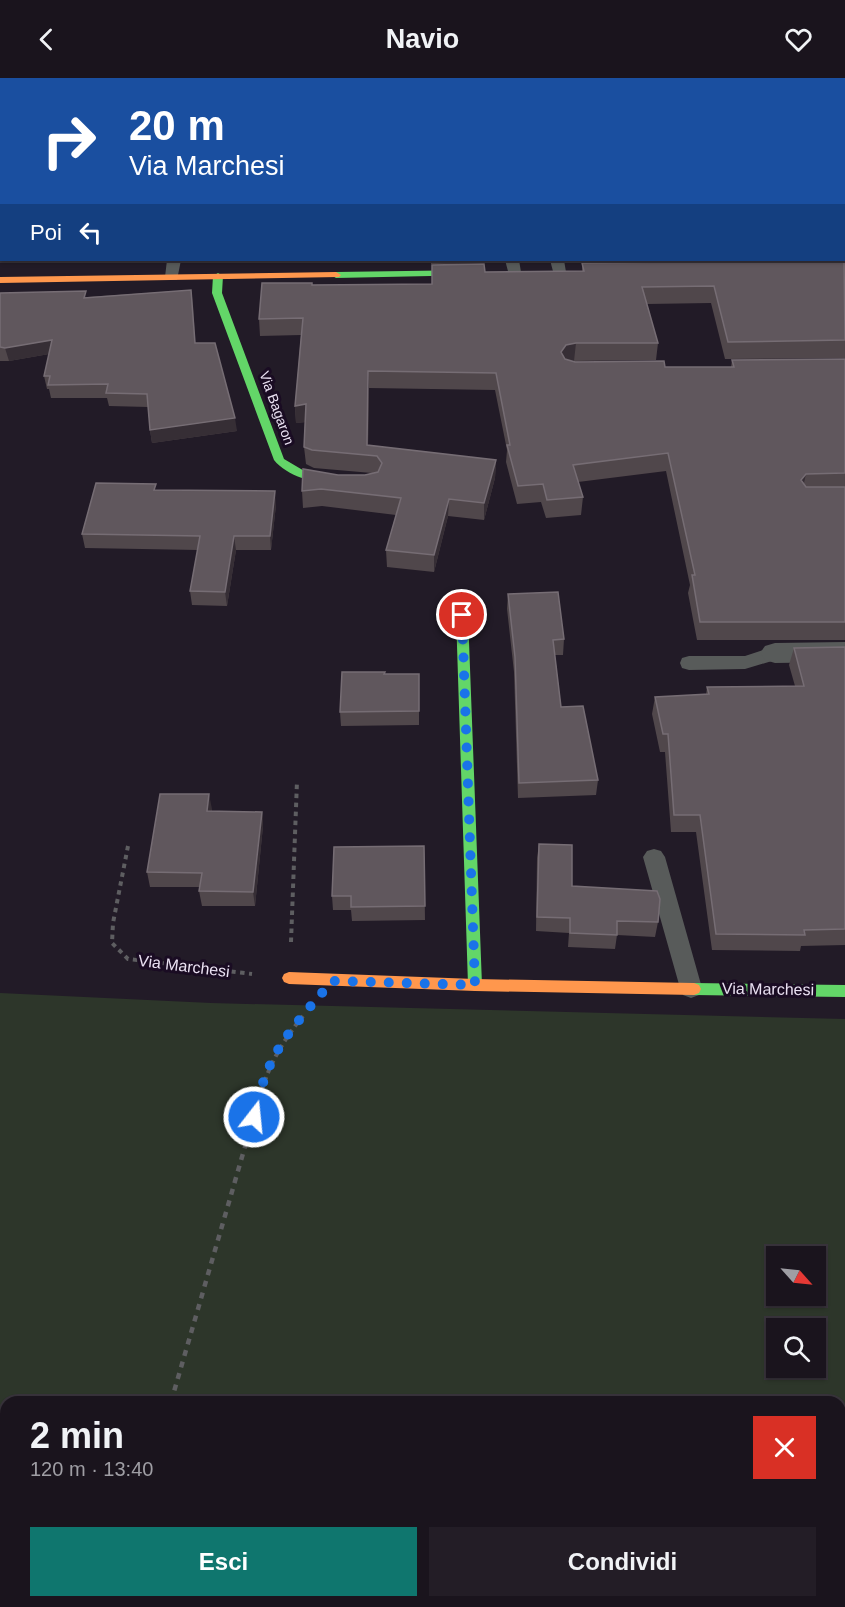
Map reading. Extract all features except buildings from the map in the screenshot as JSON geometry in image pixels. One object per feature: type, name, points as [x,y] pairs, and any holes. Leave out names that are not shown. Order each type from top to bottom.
[{"type":"street","points":[[0,280],[509,270]]},
{"type":"street","name":"Via Bagaron","points":[[218,276],[217,293],[283,467],[298,475],[368,482]]},
{"type":"street","points":[[462,615],[475,985]]},
{"type":"street","points":[[775,653],[845,652]]},
{"type":"street","name":"Via Marchesi","points":[[289,978],[475,985],[845,991]]},
{"type":"lane","points":[[172,277],[174,261]]},
{"type":"lane","points":[[689,663],[748,662],[766,659],[775,653]]},
{"type":"lane","points":[[654,857],[691,988]]},
{"type":"path","points":[[289,978],[297,781]]},
{"type":"path","name":"Via Marchesi","points":[[128,846],[112,943],[128,959],[289,978]]},
{"type":"path","points":[[173,1396],[267,1073],[288,1034],[332,981]]},
{"type":"green space","points":[[0,993],[211,1003],[845,1019],[845,1396],[0,1396]]},
{"type":"traffic: fast","points":[[336,275],[475,273]]},
{"type":"traffic: fast","points":[[218,276],[217,293],[279,460],[286,467],[302,475],[349,480]]},
{"type":"traffic: fast","points":[[462,615],[475,985]]},
{"type":"traffic: fast","points":[[694,989],[845,991]]},
{"type":"traffic: slow","points":[[0,280],[336,275]]},
{"type":"traffic: slow","points":[[289,978],[475,985],[694,989]]},
{"type":"route","points":[[254,1117],[267,1073],[276,1053],[288,1034],[332,981],[475,985],[462,615]]}]
